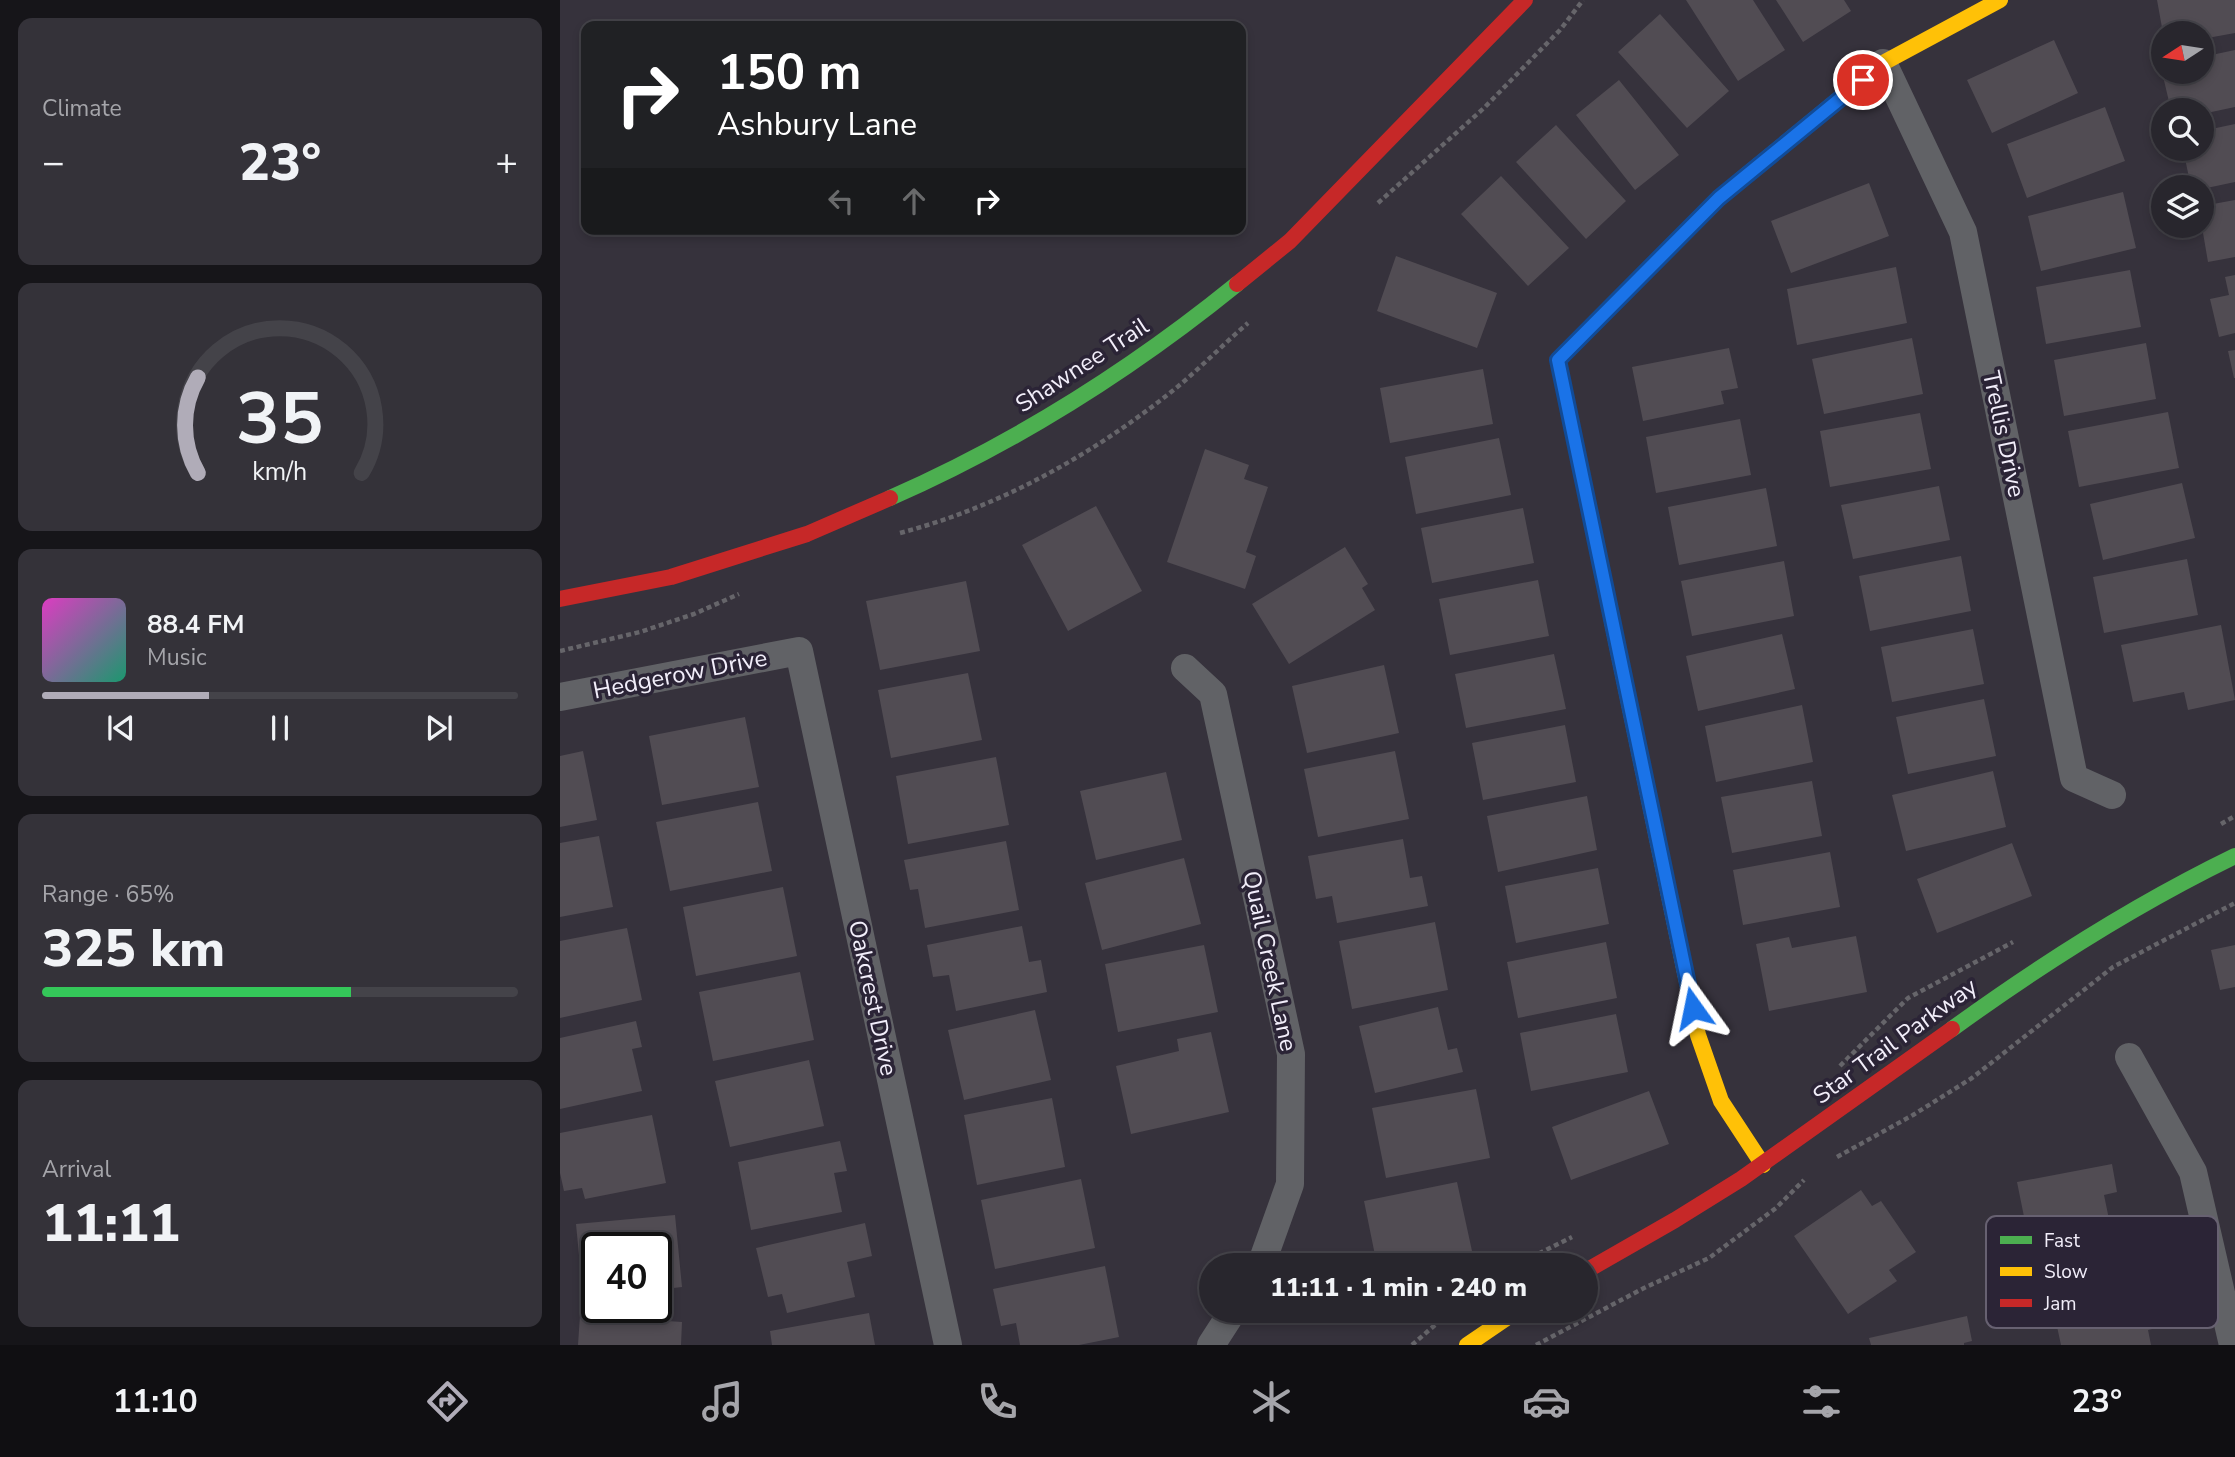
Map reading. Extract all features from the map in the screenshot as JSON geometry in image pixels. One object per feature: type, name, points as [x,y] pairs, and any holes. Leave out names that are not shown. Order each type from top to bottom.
[{"type":"street","name":"Shawnee Trail","points":[[560,599],[671,577],[807,534],[931,480],[1074,403],[1194,319],[1290,241],[1525,0]]},
{"type":"street","points":[[1763,1164],[1721,1101],[1698,1035],[1558,360],[1719,198],[1883,63],[2000,0]]},
{"type":"street","name":"Trellis Drive","points":[[1883,63],[1962,232],[2074,778],[2112,795]]},
{"type":"street","name":"Hedgerow Drive","points":[[560,697],[799,651]]},
{"type":"street","name":"Oakcrest Drive","points":[[799,651],[948,1345]]},
{"type":"street","name":"Quail Creek Lane","points":[[1185,668],[1213,694],[1291,1054],[1290,1184],[1265,1253]]},
{"type":"street","name":"Star Trail Parkway","points":[[1598,1265],[1649,1237],[1763,1164],[2072,943],[2158,894],[2235,856]]},
{"type":"street","points":[[2129,1057],[2193,1172],[2203,1216]]},
{"type":"street","points":[[2218,1280],[2233,1345]]},
{"type":"street","points":[[1211,1345],[1225,1323]]},
{"type":"street","points":[[1467,1345],[1499,1323]]},
{"type":"path","points":[[1836,1158],[1972,1078],[2113,967],[2235,903]]},
{"type":"path","points":[[1536,1345],[1644,1288],[1709,1258],[1776,1208],[1813,1170]]},
{"type":"path","points":[[1412,1345],[1437,1323]]},
{"type":"building","points":[[1686,0],[1753,0],[1785,50],[1738,81]]},
{"type":"building","points":[[1776,0],[1844,0],[1851,11],[1803,42]]},
{"type":"building","points":[[2157,0],[2235,0],[2235,33],[2214,37],[2214,21],[2161,21]]},
{"type":"building","points":[[1660,14],[1729,91],[1687,128],[1618,52]]},
{"type":"building","points":[[2054,40],[2078,93],[1992,133],[1967,80]]},
{"type":"building","points":[[2235,50],[2235,107],[2214,111],[2214,98],[2168,98],[2165,84],[2214,84],[2214,54]]},
{"type":"building","points":[[1619,80],[1679,155],[1635,190],[1576,115]]},
{"type":"building","points":[[2105,107],[2125,161],[2027,198],[2007,144]]},
{"type":"building","points":[[2235,124],[2235,182],[2214,186],[2214,175],[2188,175],[2186,161],[2214,161],[2214,128]]},
{"type":"building","points":[[1556,125],[1626,201],[1586,239],[1516,162]]},
{"type":"building","points":[[1501,176],[1569,248],[1528,286],[1461,214]]},
{"type":"building","points":[[1869,183],[1889,236],[1791,273],[1771,221]]},
{"type":"building","points":[[2123,192],[2136,248],[2041,271],[2028,216]]},
{"type":"building","points":[[2235,200],[2235,257],[2208,262],[2204,238],[2214,238],[2214,204]]},
{"type":"building","points":[[1396,256],[1497,293],[1477,348],[1377,311]]},
{"type":"building","points":[[1896,267],[1907,323],[1797,345],[1787,289]]},
{"type":"building","points":[[2130,270],[2141,327],[2046,344],[2036,287]]},
{"type":"building","points":[[2235,275],[2235,333],[2219,337],[2210,299],[2229,295],[2225,277]]},
{"type":"building","points":[[1912,338],[1923,394],[1824,414],[1812,359]]},
{"type":"building","points":[[2146,343],[2156,399],[2064,416],[2054,360]]},
{"type":"building","points":[[1729,348],[1738,388],[1721,391],[1724,404],[1643,421],[1632,367]]},
{"type":"building","points":[[2235,350],[2235,378],[2234,378],[2228,351]]},
{"type":"building","points":[[1483,369],[1493,424],[1390,443],[1380,388]]},
{"type":"building","points":[[2168,412],[2179,468],[2079,487],[2068,431]]},
{"type":"building","points":[[1920,413],[1931,469],[1830,487],[1820,431]]},
{"type":"building","points":[[1740,419],[1751,475],[1656,493],[1646,437]]},
{"type":"building","points":[[1499,438],[1511,495],[1416,514],[1405,457]]},
{"type":"building","points":[[1205,449],[1249,465],[1244,479],[1268,487],[1246,552],[1256,556],[1245,589],[1167,562]]},
{"type":"building","points":[[2182,483],[2195,538],[2103,560],[2090,504]]},
{"type":"building","points":[[1939,486],[1950,540],[1853,559],[1841,505]]},
{"type":"building","points":[[1766,488],[1777,546],[1679,565],[1668,507]]},
{"type":"building","points":[[1096,506],[1142,591],[1068,631],[1022,545]]},
{"type":"building","points":[[1523,508],[1534,563],[1432,583],[1421,528]]},
{"type":"building","points":[[1345,547],[1368,584],[1362,588],[1375,610],[1289,664],[1252,604]]},
{"type":"building","points":[[1961,556],[1971,611],[1870,631],[1859,576]]},
{"type":"building","points":[[2187,559],[2198,615],[2104,633],[2093,577]]},
{"type":"building","points":[[1784,561],[1794,616],[1692,636],[1681,581]]},
{"type":"building","points":[[1538,580],[1549,636],[1450,655],[1439,599]]},
{"type":"building","points":[[966,581],[980,651],[880,670],[866,601]]},
{"type":"building","points":[[2221,625],[2235,700],[2188,710],[2184,692],[2133,702],[2121,645]]},
{"type":"building","points":[[1973,629],[1984,684],[1892,702],[1881,647]]},
{"type":"building","points":[[1782,634],[1795,689],[1698,711],[1686,656]]},
{"type":"building","points":[[1554,654],[1566,709],[1466,728],[1455,674]]},
{"type":"building","points":[[1384,665],[1399,733],[1307,753],[1292,686]]},
{"type":"building","points":[[968,673],[982,740],[891,758],[878,690]]},
{"type":"building","points":[[1984,699],[1996,756],[1908,774],[1896,717]]},
{"type":"building","points":[[1802,705],[1813,762],[1716,782],[1705,726]]},
{"type":"building","points":[[745,717],[759,787],[662,805],[649,736]]},
{"type":"building","points":[[1565,725],[1576,782],[1483,800],[1472,743]]},
{"type":"building","points":[[583,751],[597,820],[560,827],[560,756]]},
{"type":"building","points":[[1395,751],[1409,819],[1318,837],[1304,769]]},
{"type":"building","points":[[996,757],[1009,825],[908,844],[896,776]]},
{"type":"building","points":[[1993,771],[2006,827],[1906,851],[1892,795]]},
{"type":"building","points":[[1166,772],[1182,840],[1096,860],[1080,791]]},
{"type":"building","points":[[1812,781],[1822,836],[1732,853],[1721,797]]},
{"type":"building","points":[[1587,796],[1597,850],[1498,872],[1487,816]]},
{"type":"building","points":[[758,802],[772,871],[670,891],[656,822]]},
{"type":"building","points":[[599,836],[613,907],[560,917],[560,843]]},
{"type":"building","points":[[1403,839],[1410,878],[1422,876],[1428,906],[1337,923],[1332,896],[1316,899],[1308,856]]},
{"type":"building","points":[[1006,841],[1019,910],[925,928],[918,889],[910,890],[904,860]]},
{"type":"building","points":[[2012,843],[2032,896],[1937,933],[1917,879]]},
{"type":"building","points":[[1830,852],[1840,907],[1743,925],[1733,870]]},
{"type":"building","points":[[1184,858],[1201,924],[1102,950],[1085,883]]},
{"type":"building","points":[[1598,868],[1609,924],[1516,943],[1505,886]]},
{"type":"building","points":[[783,887],[797,956],[696,976],[683,907]]},
{"type":"building","points":[[1435,922],[1448,990],[1352,1009],[1339,941]]},
{"type":"building","points":[[1022,926],[1029,962],[1041,960],[1047,992],[956,1011],[949,975],[933,977],[927,945]]},
{"type":"building","points":[[627,928],[642,1000],[560,1018],[560,941]]},
{"type":"building","points":[[1856,936],[1867,992],[1769,1011],[1756,944],[1789,937],[1792,948]]},
{"type":"building","points":[[1606,942],[1617,998],[1518,1018],[1507,962]]},
{"type":"building","points":[[1204,945],[1218,1012],[1118,1032],[1105,964]]},
{"type":"building","points":[[2235,945],[2235,987],[2220,990],[2211,950]]},
{"type":"building","points":[[800,972],[814,1040],[713,1061],[699,992]]},
{"type":"building","points":[[1438,1007],[1448,1050],[1457,1048],[1463,1072],[1375,1093],[1359,1026]]},
{"type":"building","points":[[1035,1010],[1051,1080],[964,1100],[948,1030]]},
{"type":"building","points":[[1616,1014],[1628,1072],[1531,1091],[1520,1033]]},
{"type":"building","points":[[636,1021],[642,1047],[632,1049],[642,1091],[560,1109],[560,1038]]},
{"type":"building","points":[[1211,1032],[1229,1112],[1131,1134],[1116,1066],[1179,1051],[1177,1039]]},
{"type":"building","points":[[809,1060],[824,1126],[730,1147],[715,1081]]},
{"type":"building","points":[[1476,1089],[1490,1158],[1386,1178],[1372,1108]]},
{"type":"building","points":[[1649,1091],[1669,1144],[1571,1180],[1552,1127]]},
{"type":"building","points":[[1052,1098],[1065,1167],[977,1185],[964,1115]]},
{"type":"building","points":[[652,1115],[666,1183],[585,1199],[582,1188],[564,1191],[560,1173],[560,1133]]},
{"type":"building","points":[[840,1141],[847,1171],[834,1173],[842,1212],[751,1230],[738,1162]]},
{"type":"building","points":[[2112,1164],[2117,1192],[2104,1195],[2108,1216],[2024,1216],[2017,1182]]},
{"type":"building","points":[[1081,1179],[1095,1248],[995,1269],[981,1200]]},
{"type":"building","points":[[1457,1182],[1472,1251],[1375,1253],[1364,1201]]},
{"type":"building","points":[[1861,1190],[1872,1206],[1881,1201],[1916,1252],[1889,1270],[1897,1281],[1848,1314],[1794,1236]]},
{"type":"building","points":[[675,1215],[682,1287],[672,1288],[672,1232],[581,1232],[581,1276],[576,1224]]},
{"type":"building","points":[[865,1223],[872,1256],[847,1262],[855,1297],[787,1313],[782,1294],[768,1297],[756,1248]]},
{"type":"building","points":[[1105,1266],[1119,1337],[1079,1345],[1020,1345],[1016,1323],[1001,1326],[993,1289]]},
{"type":"building","points":[[869,1313],[875,1345],[772,1345],[770,1331]]},
{"type":"building","points":[[580,1315],[581,1323],[682,1322],[681,1345],[578,1345]]},
{"type":"building","points":[[1967,1316],[1972,1341],[1964,1345],[1871,1345],[1869,1338]]},
{"type":"building","points":[[2057,1328],[2156,1328],[2148,1330],[2151,1345],[2061,1345]]},
{"type":"traffic: fast","points":[[1612,621],[1558,360],[1738,182]]},
{"type":"traffic: fast","points":[[890,498],[982,453],[1071,403],[1156,346],[1237,284]]},
{"type":"traffic: fast","points":[[1952,1029],[2090,936],[2161,894],[2235,856]]},
{"type":"traffic: slow","points":[[1738,182],[1883,63],[2000,0]]},
{"type":"traffic: slow","points":[[1612,621],[1698,1035],[1721,1101],[1763,1165]]},
{"type":"traffic: slow","points":[[1467,1345],[1499,1323]]},
{"type":"traffic: jam","points":[[1237,284],[1290,241],[1525,0]]},
{"type":"traffic: jam","points":[[560,599],[671,577],[807,534],[890,498]]},
{"type":"traffic: jam","points":[[1598,1264],[1741,1179],[1952,1029]]},
{"type":"route","points":[[1693,1008],[1558,360],[1719,198],[1863,80]]}]
